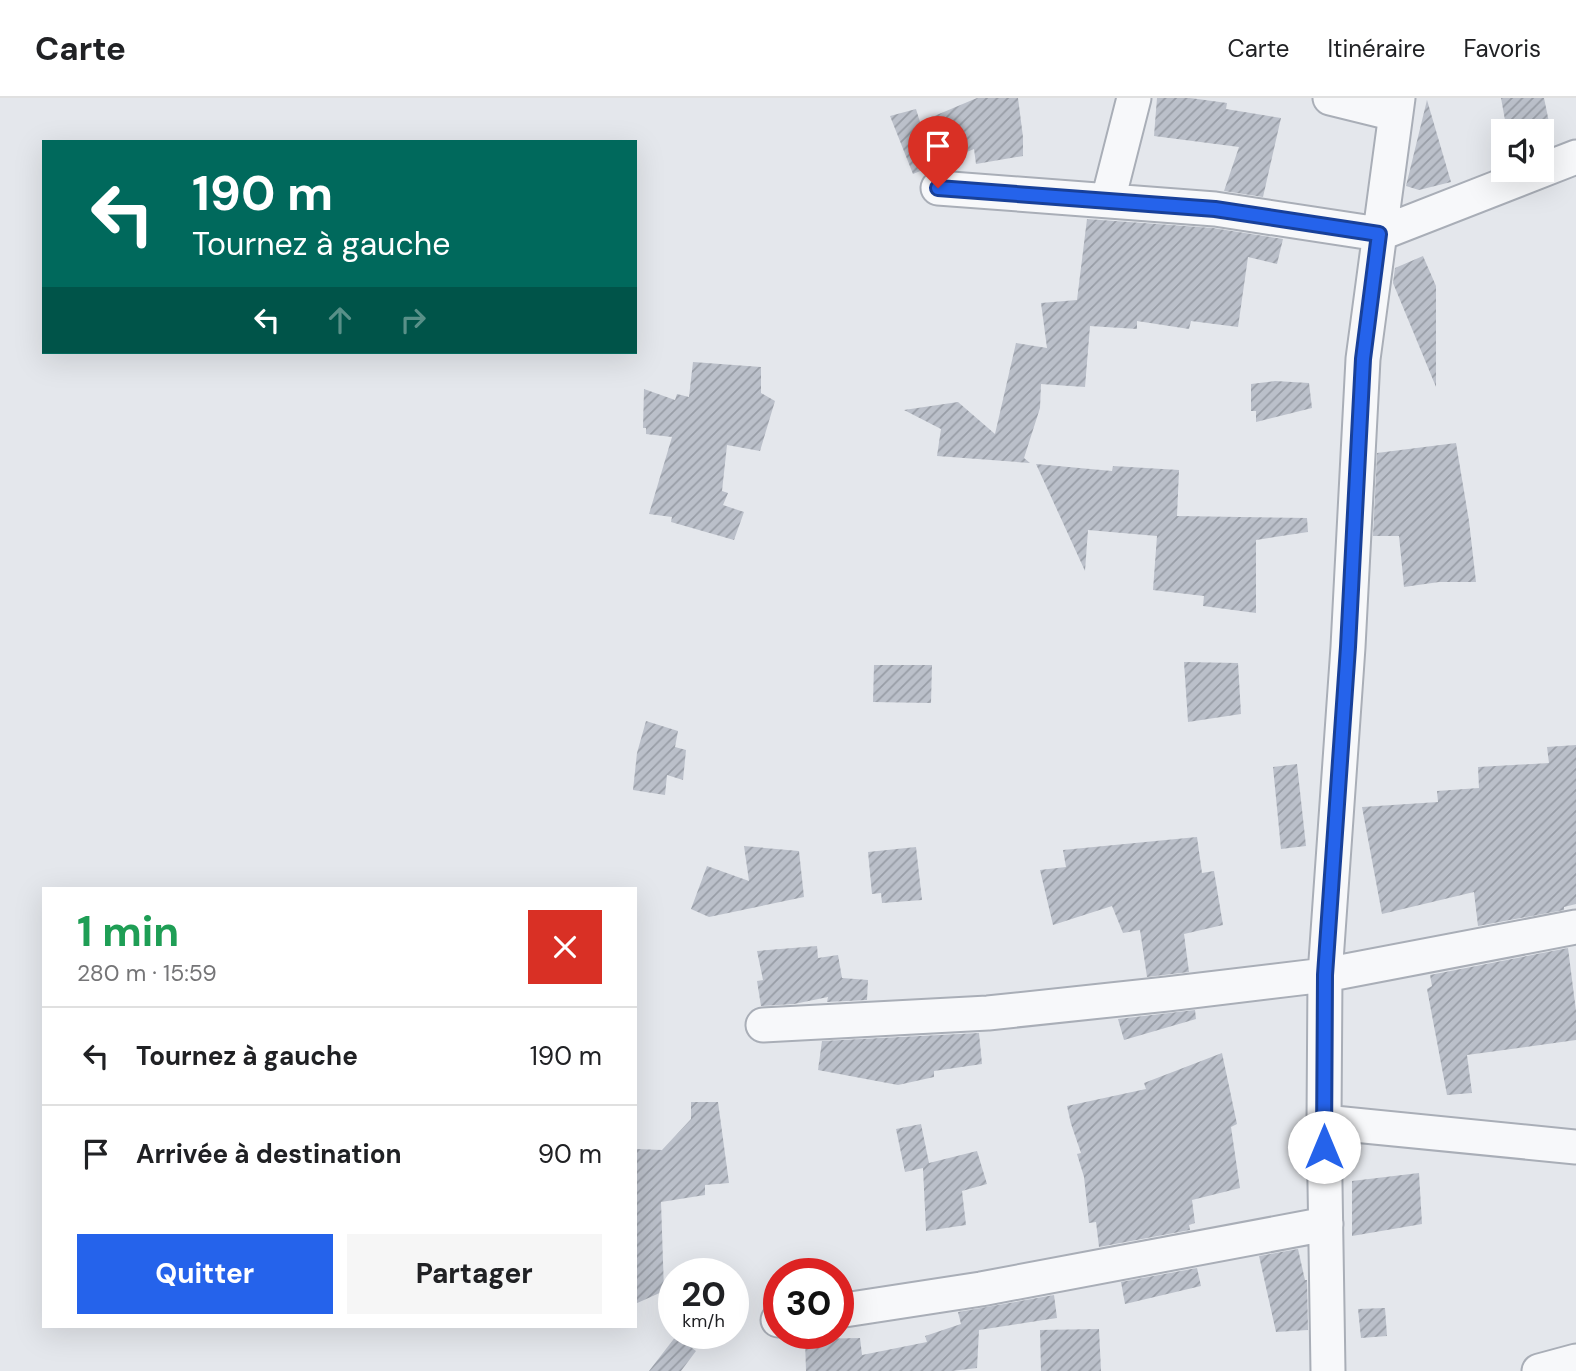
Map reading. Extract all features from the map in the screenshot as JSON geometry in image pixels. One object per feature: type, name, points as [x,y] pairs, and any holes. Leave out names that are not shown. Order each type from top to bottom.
[{"type":"street","points":[[1108,200],[1134,98]]},
{"type":"street","points":[[1328,1371],[1324,1122],[1325,975],[1348,647],[1363,359],[1396,106],[1330,98]]},
{"type":"street","points":[[938,188],[1215,209],[1379,234],[1576,157]]},
{"type":"street","points":[[763,1025],[988,1013],[1325,975],[1576,927]]},
{"type":"street","points":[[1324,1122],[1576,1147]]},
{"type":"street","points":[[854,1309],[981,1289],[1325,1224]]},
{"type":"street","points":[[1539,1371],[1576,1361]]},
{"type":"building","points":[[977,98],[1018,98],[1023,156],[976,164],[974,149],[913,174],[890,116],[916,109],[920,122]]},
{"type":"building","points":[[1157,98],[1190,98],[1227,103],[1226,109],[1281,118],[1263,197],[1224,191],[1239,147],[1154,136]]},
{"type":"building","points":[[1501,98],[1544,98],[1548,119],[1505,119]]},
{"type":"building","points":[[1427,100],[1451,182],[1419,190],[1406,186]]},
{"type":"building","points":[[1087,219],[1213,228],[1283,239],[1277,264],[1248,257],[1238,327],[1191,321],[1189,329],[1137,321],[1137,329],[1090,326],[1085,387],[1041,384],[1040,408],[1024,458],[1030,463],[937,456],[941,429],[904,410],[958,402],[995,434],[1016,343],[1047,348],[1041,303],[1077,300]]},
{"type":"building","points":[[1423,256],[1436,286],[1436,387],[1393,283],[1395,268]]},
{"type":"building","points":[[693,362],[761,367],[761,393],[775,401],[760,451],[727,445],[722,491],[728,493],[723,505],[744,512],[734,540],[671,522],[672,517],[649,514],[672,437],[646,434],[646,428],[643,428],[644,389],[675,400],[677,394],[689,397]]},
{"type":"building","points":[[1275,381],[1309,383],[1312,408],[1256,422],[1256,411],[1251,411],[1251,384]]},
{"type":"building","points":[[1456,443],[1476,582],[1439,582],[1404,587],[1399,536],[1373,536],[1377,453]]},
{"type":"building","points":[[1036,464],[1112,471],[1113,466],[1179,470],[1177,516],[1307,518],[1308,532],[1256,540],[1256,613],[1203,606],[1204,596],[1153,590],[1157,536],[1088,530],[1085,571]]},
{"type":"building","points":[[1184,662],[1238,663],[1241,714],[1188,722]]},
{"type":"building","points":[[874,665],[932,665],[931,703],[873,702]]},
{"type":"building","points":[[646,721],[678,731],[675,747],[686,750],[683,780],[667,775],[665,795],[633,790],[637,753]]},
{"type":"building","points":[[1576,745],[1576,904],[1564,907],[1564,910],[1478,926],[1474,892],[1382,914],[1362,807],[1438,802],[1437,791],[1479,788],[1478,767],[1549,763],[1547,747]]},
{"type":"building","points":[[1297,764],[1306,846],[1281,849],[1273,767]]},
{"type":"building","points":[[1197,837],[1202,873],[1214,871],[1223,925],[1184,934],[1189,972],[1147,977],[1140,930],[1123,933],[1112,906],[1053,925],[1040,870],[1066,867],[1063,850]]},
{"type":"building","points":[[744,846],[799,851],[804,897],[709,917],[691,909],[707,866],[749,881]]},
{"type":"building","points":[[916,847],[922,900],[882,903],[881,893],[872,894],[868,852]]},
{"type":"building","points":[[817,946],[818,958],[838,955],[842,978],[868,980],[867,1000],[827,1002],[828,997],[794,1004],[761,1006],[757,981],[763,980],[757,951]]},
{"type":"building","points":[[1568,948],[1576,1011],[1576,1040],[1467,1055],[1472,1093],[1447,1095],[1427,989],[1432,986],[1430,975]]},
{"type":"building","points":[[1195,1010],[1196,1019],[1124,1040],[1118,1019]]},
{"type":"building","points":[[979,1033],[982,1064],[934,1071],[934,1077],[898,1085],[818,1070],[822,1041]]},
{"type":"building","points":[[1222,1053],[1237,1124],[1231,1127],[1240,1188],[1192,1200],[1195,1223],[1189,1225],[1190,1230],[1099,1247],[1096,1222],[1089,1223],[1084,1177],[1077,1154],[1081,1153],[1067,1106],[1146,1089],[1144,1083]]},
{"type":"building","points":[[691,1102],[718,1102],[729,1183],[705,1185],[705,1195],[661,1202],[663,1258],[658,1258],[658,1294],[637,1303],[637,1149],[662,1150],[691,1119]]},
{"type":"building","points":[[921,1124],[929,1163],[977,1151],[987,1184],[962,1191],[966,1225],[926,1231],[923,1168],[905,1172],[896,1129]]},
{"type":"building","points":[[1419,1173],[1422,1224],[1352,1236],[1352,1181]]},
{"type":"building","points":[[1298,1249],[1307,1280],[1308,1330],[1276,1332],[1259,1256]]},
{"type":"building","points":[[1197,1268],[1201,1286],[1125,1304],[1121,1282]]},
{"type":"building","points":[[1054,1295],[1057,1318],[979,1330],[977,1368],[952,1371],[806,1371],[805,1349],[854,1349],[854,1338],[860,1338],[862,1355],[927,1342],[925,1336],[961,1324],[958,1312]]},
{"type":"building","points":[[1385,1308],[1387,1336],[1361,1338],[1358,1309]]},
{"type":"building","points":[[1099,1329],[1101,1371],[1041,1371],[1040,1330]]},
{"type":"building","points":[[666,1349],[696,1351],[681,1371],[649,1371]]},
{"type":"route","points":[[938,188],[1215,209],[1379,234],[1363,359],[1348,647],[1325,975],[1324,1147]]}]
